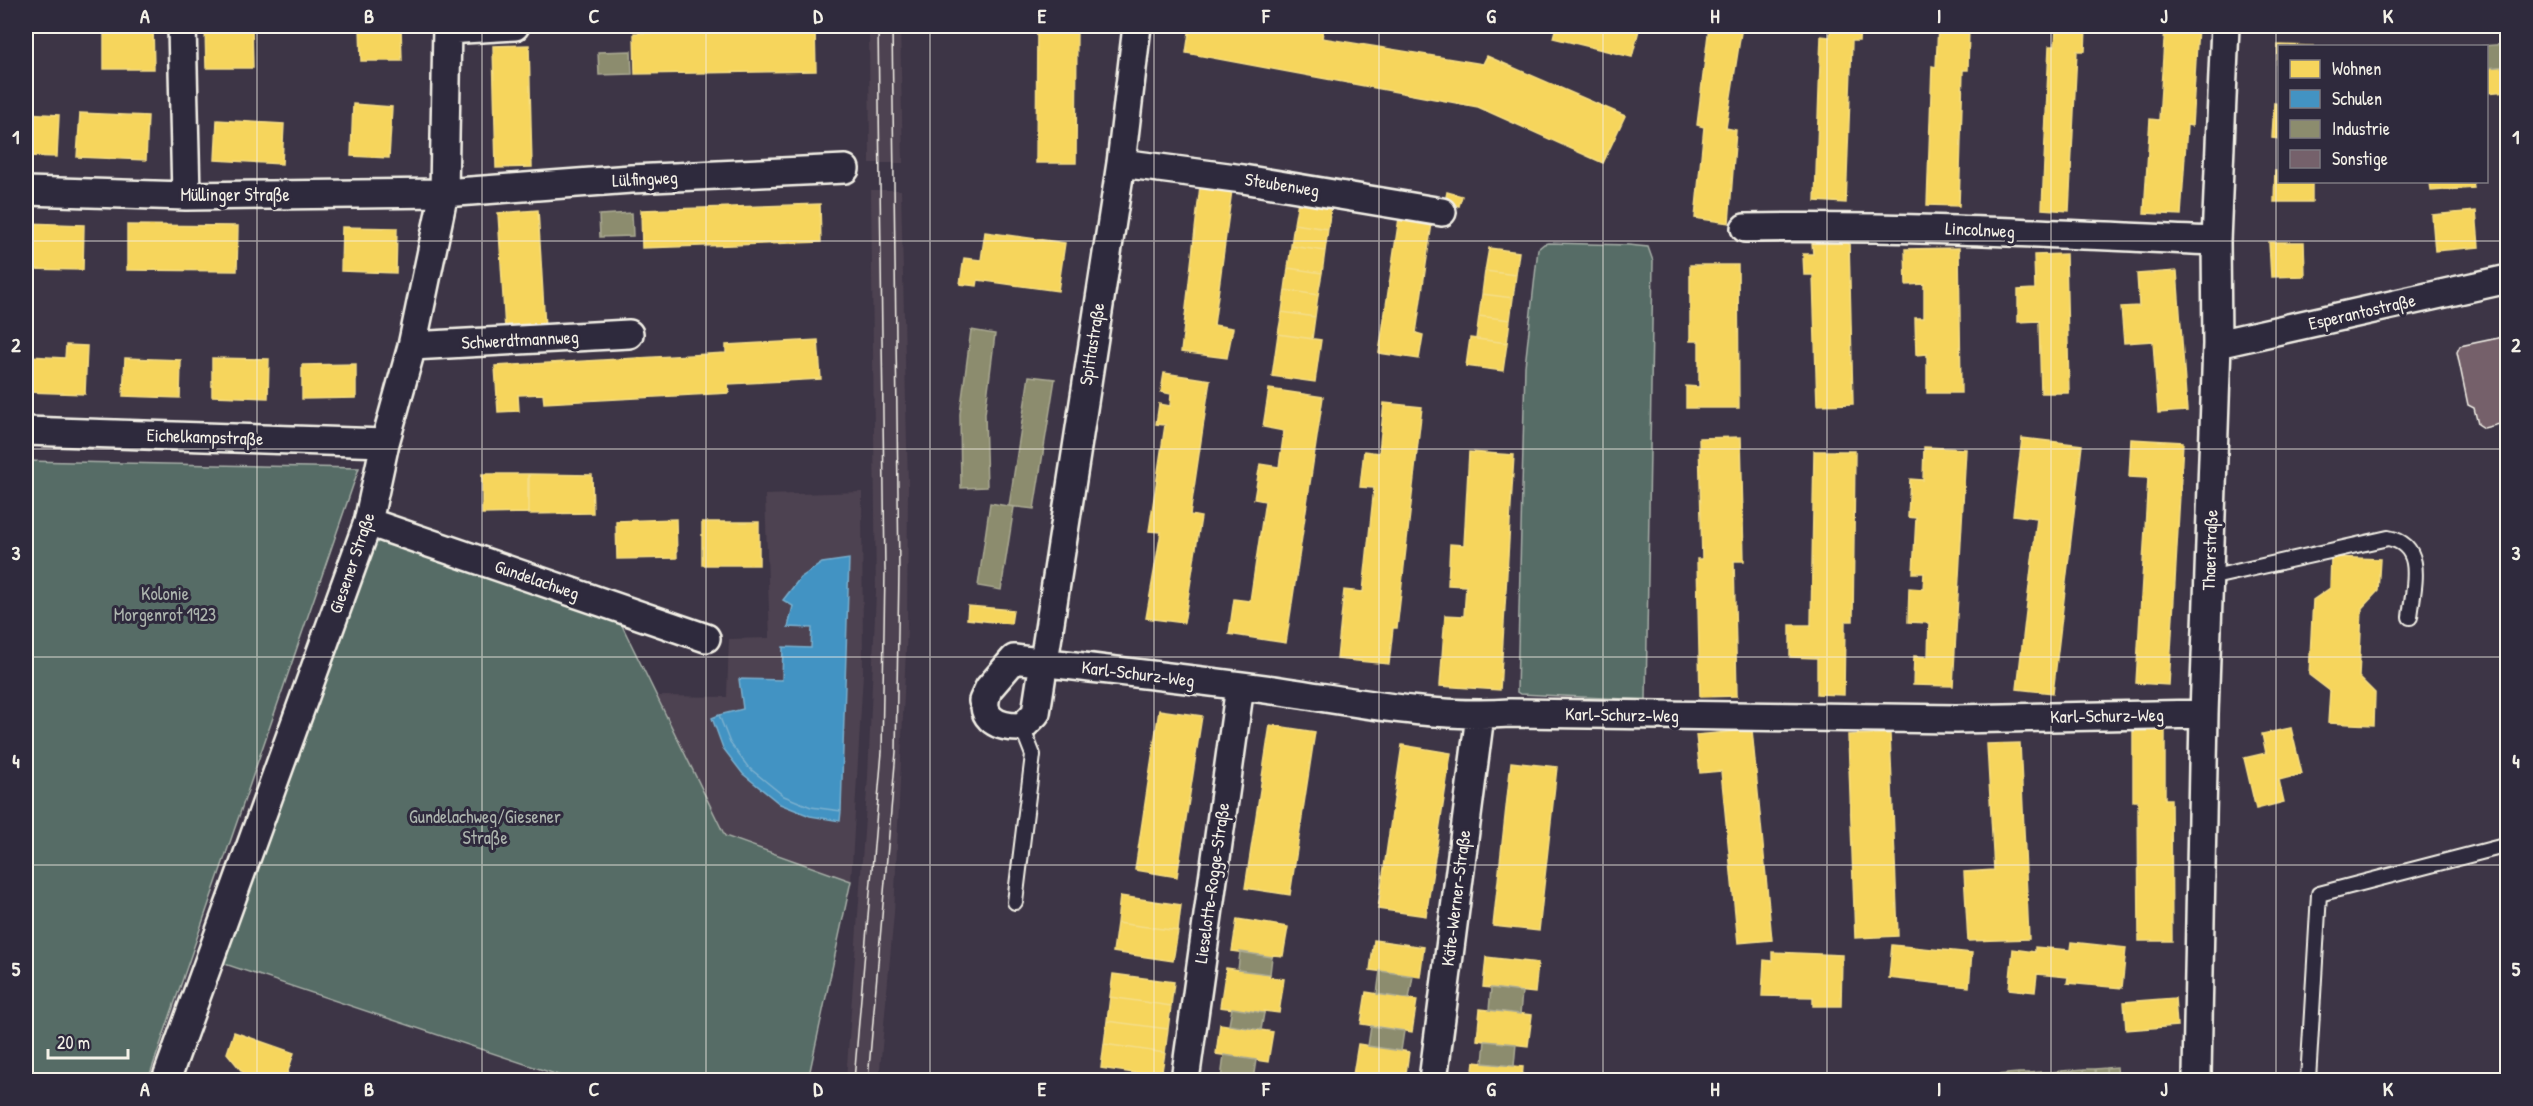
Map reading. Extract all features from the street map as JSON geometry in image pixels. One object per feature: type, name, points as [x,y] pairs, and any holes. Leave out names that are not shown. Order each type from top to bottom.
[{"type":"street","points":[[182,26],[186,196]]},
{"type":"street","points":[[447,28],[515,26]]},
{"type":"street","name":"Spittastraße","points":[[1022,727],[1036,713],[1042,662],[1121,163],[1137,26]]},
{"type":"street","name":"Thaerstraße","points":[[2197,1075],[2204,714],[2217,344],[2216,241],[2225,26]]},
{"type":"street","name":"Giesener Straße","points":[[166,1080],[368,522],[385,443],[412,346],[444,193],[447,28]]},
{"type":"street","name":"Steubenweg","points":[[1121,163],[1243,179],[1442,212]]},
{"type":"street","name":"Lülfingweg","points":[[444,193],[631,179],[845,169]]},
{"type":"street","name":"Müllinger Straße","points":[[26,191],[186,196],[444,193]]},
{"type":"street","name":"Lincolnweg","points":[[1745,228],[1853,226],[1964,229],[2216,241]]},
{"type":"street","name":"Esperantostraße","points":[[2217,344],[2508,279]]},
{"type":"street","name":"Schwerdtmannweg","points":[[412,346],[629,334]]},
{"type":"street","name":"Eichelkampstraße","points":[[26,431],[385,443]]},
{"type":"street","name":"Gundelachweg","points":[[368,522],[706,638]]},
{"type":"street","points":[[1022,727],[1004,728],[992,720],[984,709],[983,701],[1014,659],[1042,662]]},
{"type":"street","name":"Karl-Schurz-Weg","points":[[1042,662],[1240,686],[1424,712],[1480,715],[1741,715],[1956,719],[2204,714]]},
{"type":"street","name":"Lieselotte-Rogge-Straße","points":[[1185,1080],[1240,686]]},
{"type":"street","name":"Käte-Werner-Straße","points":[[1433,1080],[1480,715]]},
{"type":"lane","points":[[2209,578],[2388,538],[2401,540],[2414,554],[2410,617]]},
{"type":"lane","points":[[1015,902],[1033,755],[1022,727]]},
{"type":"lane","points":[[2308,1080],[2319,894],[2508,845]]},
{"type":"shaded area","points":[[869,26],[900,26],[903,163],[870,163]]},
{"type":"shaded area","points":[[871,190],[901,190],[908,486],[907,627],[894,913],[879,1080],[846,1080],[868,777],[876,592]]},
{"type":"shaded area","points":[[862,492],[863,673],[851,881],[725,836],[657,696],[727,697],[729,639],[770,638],[765,495]]},
{"type":"green space","points":[[1548,243],[1648,247],[1653,261],[1646,700],[1520,694],[1517,692],[1525,366],[1538,249]]},
{"type":"green space","name":"Kolonie Morgenrot 1923","points":[[26,461],[359,468],[148,1080],[26,1080]]},
{"type":"green space","name":"Gundelachweg/Giesener Straße","points":[[368,522],[613,607],[725,836],[851,881],[808,1080],[573,1080],[210,959]]},
{"type":"building: Wohnen","points":[[26,26],[28,26],[26,64]]},
{"type":"building: Wohnen","points":[[104,26],[153,26],[154,69],[104,69]]},
{"type":"building: Wohnen","points":[[205,26],[252,26],[253,68],[206,68]]},
{"type":"building: Wohnen","points":[[360,26],[401,26],[402,61],[361,61]]},
{"type":"building: Wohnen","points":[[1037,26],[1077,26],[1076,163],[1036,163]]},
{"type":"building: Wohnen","points":[[1190,26],[1324,26],[1322,38],[1483,64],[1487,56],[1625,116],[1603,163],[1478,107],[1186,53]]},
{"type":"building: Wohnen","points":[[1556,26],[1640,26],[1632,57],[1553,38]]},
{"type":"building: Wohnen","points":[[1709,26],[1742,26],[1726,128],[1736,130],[1729,223],[1695,218],[1704,127],[1697,125]]},
{"type":"building: Wohnen","points":[[1830,26],[1860,26],[1859,41],[1852,41],[1846,203],[1815,201],[1821,36],[1830,37]]},
{"type":"building: Wohnen","points":[[1938,26],[1969,26],[1968,70],[1963,70],[1959,206],[1927,205],[1932,66],[1936,67]]},
{"type":"building: Wohnen","points":[[2056,26],[2086,26],[2085,51],[2077,51],[2069,211],[2042,209],[2049,46],[2055,46]]},
{"type":"building: Wohnen","points":[[2165,26],[2198,26],[2192,126],[2187,125],[2181,215],[2144,213],[2150,119],[2159,120]]},
{"type":"building: Wohnen","points":[[815,30],[816,71],[635,74],[634,33]]},
{"type":"building: Wohnen","points":[[529,45],[532,167],[496,168],[493,46]]},
{"type":"building: Wohnen","points":[[2505,66],[2507,91],[2488,93],[2488,68]]},
{"type":"building: Wohnen","points":[[2274,103],[2278,104],[2278,139],[2272,138]]},
{"type":"building: Wohnen","points":[[353,104],[392,107],[389,158],[351,156]]},
{"type":"building: Wohnen","points":[[26,113],[59,115],[57,157],[26,156]]},
{"type":"building: Wohnen","points":[[80,113],[148,116],[146,160],[77,157]]},
{"type":"building: Wohnen","points":[[217,120],[284,124],[282,164],[215,160]]},
{"type":"building: Wohnen","points":[[2275,171],[2278,171],[2278,183],[2312,183],[2312,202],[2274,202]]},
{"type":"building: Wohnen","points":[[2430,183],[2473,183],[2474,188],[2431,191]]},
{"type":"building: Wohnen","points":[[1200,186],[1232,190],[1214,325],[1233,328],[1227,358],[1181,352]]},
{"type":"building: Wohnen","points":[[1447,192],[1462,196],[1459,206],[1445,202]]},
{"type":"building: Wohnen","points":[[1298,201],[1331,206],[1328,229],[1294,224]]},
{"type":"building: Wohnen","points":[[820,204],[821,242],[642,248],[641,210]]},
{"type":"building: Wohnen","points":[[538,210],[545,328],[505,330],[498,213]]},
{"type":"building: Wohnen","points":[[2476,211],[2479,247],[2435,251],[2432,215]]},
{"type":"building: Wohnen","points":[[1399,218],[1432,223],[1416,333],[1423,335],[1419,359],[1379,353]]},
{"type":"building: Wohnen","points":[[26,223],[84,225],[83,270],[26,269]]},
{"type":"building: Wohnen","points":[[1294,224],[1328,229],[1325,251],[1291,246]]},
{"type":"building: Wohnen","points":[[127,225],[238,226],[237,271],[127,270]]},
{"type":"building: Wohnen","points":[[342,227],[397,228],[396,273],[341,271]]},
{"type":"building: Wohnen","points":[[985,232],[1065,243],[1058,291],[978,280],[977,286],[960,284],[964,258],[981,260]]},
{"type":"building: Wohnen","points":[[1849,242],[1853,404],[1817,405],[1813,275],[1804,275],[1803,254],[1813,254],[1812,243]]},
{"type":"building: Wohnen","points":[[2269,242],[2304,242],[2305,276],[2271,277]]},
{"type":"building: Wohnen","points":[[1291,246],[1325,251],[1322,273],[1288,268]]},
{"type":"building: Wohnen","points":[[1489,248],[1519,252],[1516,275],[1485,271]]},
{"type":"building: Wohnen","points":[[1959,248],[1961,393],[1927,393],[1927,354],[1916,355],[1915,318],[1924,318],[1924,284],[1906,285],[1905,249]]},
{"type":"building: Wohnen","points":[[2066,254],[2069,393],[2041,393],[2039,321],[2018,322],[2018,290],[2035,289],[2034,255]]},
{"type":"building: Wohnen","points":[[1690,265],[1738,265],[1739,408],[1686,408],[1686,386],[1699,387],[1699,341],[1690,341]]},
{"type":"building: Wohnen","points":[[1288,268],[1322,273],[1318,295],[1285,290]]},
{"type":"building: Wohnen","points":[[1485,271],[1516,275],[1513,298],[1482,294]]},
{"type":"building: Wohnen","points":[[2177,271],[2187,411],[2158,413],[2153,341],[2124,343],[2121,307],[2139,306],[2137,274]]},
{"type":"building: Wohnen","points":[[1285,290],[1318,295],[1315,317],[1282,312]]},
{"type":"building: Wohnen","points":[[1482,294],[1513,298],[1510,320],[1479,316]]},
{"type":"building: Wohnen","points":[[1282,312],[1315,317],[1312,339],[1278,334]]},
{"type":"building: Wohnen","points":[[1479,316],[1510,320],[1507,343],[1476,339]]},
{"type":"building: Wohnen","points":[[1278,334],[1321,340],[1315,382],[1272,376]]},
{"type":"building: Wohnen","points":[[1470,338],[1507,343],[1503,371],[1466,366]]},
{"type":"building: Wohnen","points":[[818,340],[821,379],[728,384],[729,393],[544,403],[543,394],[518,395],[519,411],[498,412],[495,366],[726,353],[726,345]]},
{"type":"building: Wohnen","points":[[66,345],[87,346],[85,394],[28,392],[29,356],[65,358]]},
{"type":"building: Wohnen","points":[[125,358],[181,360],[180,398],[123,396]]},
{"type":"building: Wohnen","points":[[212,358],[269,359],[268,398],[212,396]]},
{"type":"building: Wohnen","points":[[356,364],[356,398],[302,399],[302,365]]},
{"type":"building: Wohnen","points":[[1164,373],[1210,380],[1190,515],[1201,517],[1184,623],[1146,618],[1161,532],[1149,531],[1165,425],[1156,424],[1159,404],[1170,406],[1171,394],[1161,392]]},
{"type":"building: Wohnen","points":[[1269,389],[1323,397],[1286,643],[1229,634],[1234,599],[1250,601],[1265,501],[1254,499],[1260,464],[1279,467],[1284,431],[1263,427]]},
{"type":"building: Wohnen","points":[[1384,403],[1422,407],[1397,628],[1393,628],[1389,664],[1337,659],[1344,590],[1363,592],[1374,488],[1360,487],[1364,451],[1379,453]]},
{"type":"building: Wohnen","points":[[1741,437],[1744,561],[1734,561],[1737,696],[1700,697],[1697,559],[1702,559],[1699,438]]},
{"type":"building: Wohnen","points":[[2022,438],[2082,445],[2053,693],[2017,689],[2037,518],[2013,515]]},
{"type":"building: Wohnen","points":[[2131,439],[2183,442],[2169,685],[2136,683],[2148,478],[2129,477]]},
{"type":"building: Wohnen","points":[[1924,447],[1966,449],[1953,686],[1913,685],[1914,656],[1928,657],[1929,623],[1908,622],[1909,588],[1923,589],[1924,573],[1913,573],[1916,518],[1908,517],[1910,479],[1923,480]]},
{"type":"building: Wohnen","points":[[1814,451],[1855,451],[1853,621],[1845,621],[1844,695],[1817,694],[1817,658],[1790,657],[1790,625],[1811,625]]},
{"type":"building: Wohnen","points":[[1469,452],[1514,455],[1500,690],[1440,686],[1445,615],[1464,616],[1466,586],[1448,585],[1450,544],[1464,545]]},
{"type":"building: Wohnen","points":[[482,474],[528,474],[528,513],[482,514]]},
{"type":"building: Wohnen","points":[[529,474],[592,475],[593,513],[529,514]]},
{"type":"building: Wohnen","points":[[676,519],[677,558],[617,559],[616,521]]},
{"type":"building: Wohnen","points":[[702,522],[759,522],[759,565],[702,565]]},
{"type":"building: Wohnen","points":[[2331,557],[2380,559],[2378,591],[2362,608],[2359,677],[2375,693],[2374,725],[2328,723],[2330,691],[2309,675],[2313,600],[2330,588]]},
{"type":"building: Wohnen","points":[[968,606],[1013,610],[1011,624],[967,619]]},
{"type":"building: Wohnen","points":[[1159,710],[1202,716],[1177,877],[1135,870]]},
{"type":"building: Wohnen","points":[[1270,725],[1315,732],[1290,895],[1245,888]]},
{"type":"building: Wohnen","points":[[2291,728],[2302,774],[2279,780],[2284,802],[2256,809],[2244,758],[2266,753],[2262,734]]},
{"type":"building: Wohnen","points":[[1752,730],[1772,940],[1738,943],[1721,771],[1700,773],[1696,735]]},
{"type":"building: Wohnen","points":[[2133,731],[2165,731],[2165,799],[2171,799],[2172,941],[2139,941],[2138,801],[2133,801]]},
{"type":"building: Wohnen","points":[[1890,734],[1898,936],[1855,938],[1848,735]]},
{"type":"building: Wohnen","points":[[2020,743],[2029,939],[1968,941],[1964,872],[1994,870],[1987,744]]},
{"type":"building: Wohnen","points":[[1402,745],[1451,753],[1426,916],[1378,909]]},
{"type":"building: Wohnen","points":[[1511,762],[1557,767],[1539,931],[1493,926]]},
{"type":"building: Wohnen","points":[[1120,896],[1181,905],[1178,931],[1117,923]]},
{"type":"building: Wohnen","points":[[1237,919],[1288,927],[1283,956],[1273,955],[1272,957],[1232,951]]},
{"type":"building: Wohnen","points":[[1117,923],[1178,931],[1173,961],[1113,952]]},
{"type":"building: Wohnen","points":[[1374,940],[1424,947],[1420,977],[1370,970]]},
{"type":"building: Wohnen","points":[[2071,942],[2126,948],[2122,988],[2067,983],[2068,977],[2037,974],[2035,992],[2009,989],[2013,949],[2035,952],[2035,947],[2070,950]]},
{"type":"building: Wohnen","points":[[1892,945],[1972,953],[1969,987],[1889,978]]},
{"type":"building: Wohnen","points":[[1772,952],[1842,955],[1841,1006],[1813,1006],[1813,997],[1762,996],[1764,960],[1772,961]]},
{"type":"building: Wohnen","points":[[1486,957],[1538,963],[1535,993],[1483,987]]},
{"type":"building: Wohnen","points":[[1226,968],[1270,974],[1269,977],[1284,979],[1279,1013],[1220,1007]]},
{"type":"building: Wohnen","points":[[1113,974],[1174,982],[1171,1006],[1110,997]]},
{"type":"building: Wohnen","points":[[1366,992],[1417,1000],[1412,1032],[1361,1024]]},
{"type":"building: Wohnen","points":[[1110,997],[1171,1006],[1168,1029],[1107,1021]]},
{"type":"building: Wohnen","points":[[2175,998],[2177,1026],[2126,1030],[2124,1002]]},
{"type":"building: Wohnen","points":[[1480,1009],[1532,1015],[1528,1046],[1477,1040]]},
{"type":"building: Wohnen","points":[[1107,1021],[1168,1029],[1165,1053],[1104,1044]]},
{"type":"building: Wohnen","points":[[1220,1024],[1273,1032],[1268,1062],[1216,1054]]},
{"type":"building: Wohnen","points":[[234,1032],[294,1053],[285,1080],[249,1080],[227,1053]]},
{"type":"building: Wohnen","points":[[1104,1044],[1165,1053],[1161,1077],[1101,1068]]},
{"type":"building: Wohnen","points":[[1358,1044],[1409,1052],[1405,1080],[1353,1075]]},
{"type":"building: Wohnen","points":[[1474,1062],[1523,1067],[1522,1080],[1472,1080]]},
{"type":"building: Schulen","points":[[849,559],[841,811],[811,807],[784,796],[748,767],[730,743],[719,715],[743,709],[739,679],[782,680],[783,647],[811,648],[812,628],[788,627],[793,606],[783,600],[800,578],[822,563]]},
{"type":"building: Schulen","points":[[719,715],[730,743],[748,767],[784,796],[811,807],[841,811],[840,821],[810,816],[780,804],[743,774],[723,748],[712,718]]},
{"type":"building: Industrie","points":[[2508,44],[2508,66],[2488,68],[2488,45]]},
{"type":"building: Industrie","points":[[631,51],[632,74],[599,75],[598,52]]},
{"type":"building: Industrie","points":[[632,213],[633,236],[600,237],[599,215]]},
{"type":"building: Industrie","points":[[971,330],[995,334],[985,414],[987,487],[961,488],[960,414]]},
{"type":"building: Industrie","points":[[1029,376],[1055,379],[1034,509],[1009,506]]},
{"type":"building: Industrie","points":[[990,503],[1014,507],[1001,590],[978,586]]},
{"type":"building: Industrie","points":[[1240,952],[1272,957],[1270,974],[1238,970]]},
{"type":"building: Industrie","points":[[1380,971],[1413,976],[1409,999],[1377,994]]},
{"type":"building: Industrie","points":[[1491,988],[1522,992],[1520,1014],[1489,1010]]},
{"type":"building: Industrie","points":[[1232,1008],[1264,1013],[1261,1030],[1229,1025]]},
{"type":"building: Industrie","points":[[1371,1026],[1404,1031],[1401,1051],[1368,1046]]},
{"type":"building: Industrie","points":[[1485,1041],[1516,1044],[1514,1066],[1483,1063]]},
{"type":"building: Industrie","points":[[1224,1055],[1256,1060],[1253,1080],[1221,1079]]},
{"type":"building: Industrie","points":[[2117,1067],[2118,1080],[2107,1080],[2106,1068]]},
{"type":"building: Industrie","points":[[2106,1068],[2107,1080],[2096,1080],[2095,1069]]},
{"type":"building: Industrie","points":[[2084,1069],[2085,1080],[2074,1080],[2073,1070]]},
{"type":"building: Industrie","points":[[2084,1069],[2095,1069],[2096,1080],[2085,1080]]},
{"type":"building: Industrie","points":[[2073,1070],[2074,1080],[2063,1080],[2062,1071]]},
{"type":"building: Industrie","points":[[2062,1071],[2063,1080],[2051,1080],[2051,1072]]},
{"type":"building: Industrie","points":[[2040,1072],[2040,1080],[2029,1080],[2029,1073]]},
{"type":"building: Industrie","points":[[2040,1072],[2051,1072],[2051,1080],[2040,1080]]},
{"type":"building: Industrie","points":[[2018,1073],[2018,1080],[2007,1080],[2007,1074]]},
{"type":"building: Industrie","points":[[2018,1073],[2029,1073],[2029,1080],[2018,1080]]},
{"type":"building: Industrie","points":[[2007,1074],[2007,1080],[1996,1080],[1996,1075]]},
{"type":"building: Industrie","points":[[1996,1075],[1996,1080],[1985,1080],[1985,1076]]},
{"type":"building: Industrie","points":[[1364,1076],[1390,1080],[1363,1080]]},
{"type":"building: Industrie","points":[[1974,1076],[1985,1076],[1985,1080],[1974,1080]]},
{"type":"building: Sonstige","points":[[2508,336],[2508,422],[2484,428],[2478,424],[2474,408],[2468,405],[2457,352],[2460,346]]},
{"type":"tram line","points":[[854,1080],[882,752],[885,571],[878,26]]},
{"type":"tram line","points":[[868,1080],[896,752],[899,571],[892,26]]}]
